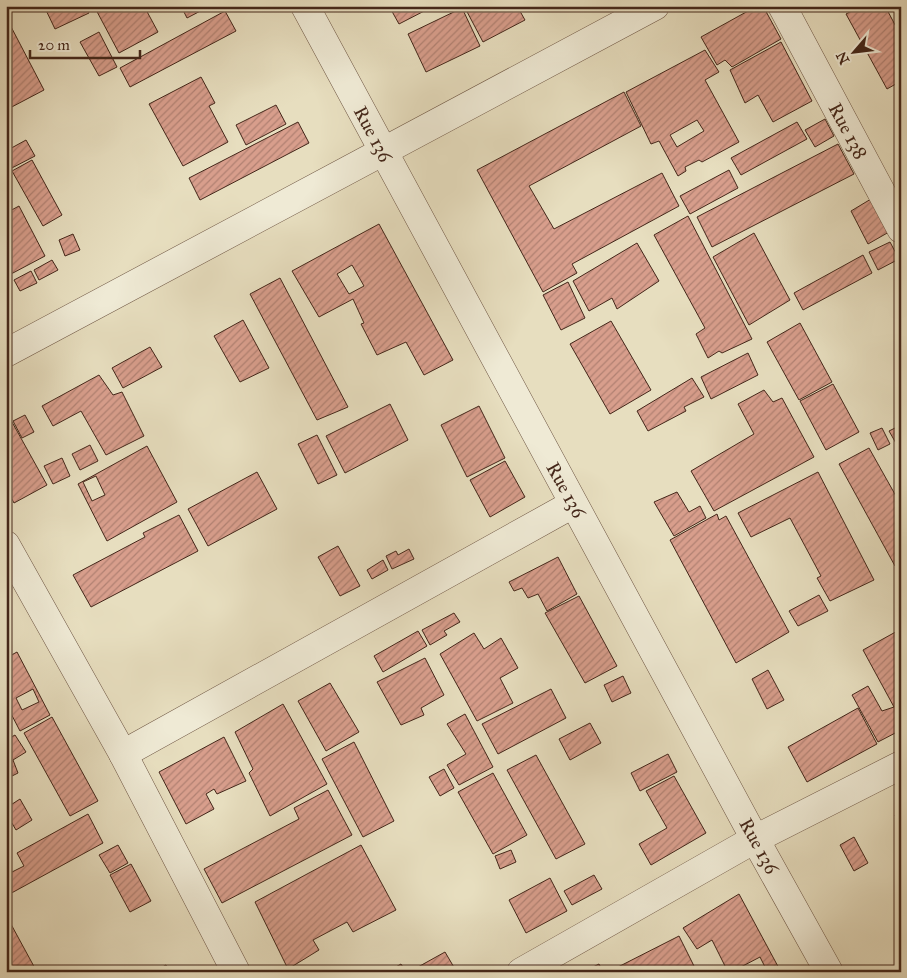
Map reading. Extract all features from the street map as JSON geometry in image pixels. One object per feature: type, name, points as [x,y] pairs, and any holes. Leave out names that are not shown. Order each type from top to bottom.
[{"type":"street","name":"Rue 136","points":[[304,6],[755,839],[829,972]]},
{"type":"street","points":[[6,354],[655,6]]},
{"type":"street","name":"Rue 138","points":[[782,6],[901,229]]},
{"type":"street","points":[[123,754],[574,504]]},
{"type":"street","points":[[6,545],[123,754],[236,972]]},
{"type":"street","points":[[521,972],[755,839],[901,765]]},
{"type":"building","points":[[44,6],[86,6],[89,13],[55,29]]},
{"type":"building","points":[[94,6],[144,6],[158,32],[119,53]]},
{"type":"building","points":[[181,6],[210,6],[187,18]]},
{"type":"building","points":[[389,6],[429,6],[430,8],[399,24]]},
{"type":"building","points":[[464,6],[517,6],[525,20],[483,42]]},
{"type":"building","points":[[757,6],[763,6],[781,39],[732,67],[725,60],[717,65],[701,37]]},
{"type":"building","points":[[861,6],[885,6],[901,36],[901,81],[887,89],[846,14]]},
{"type":"building","points":[[462,8],[480,46],[426,72],[408,34]]},
{"type":"building","points":[[225,11],[236,31],[130,87],[120,68]]},
{"type":"building","points":[[6,20],[44,90],[6,110]]},
{"type":"building","points":[[99,32],[117,67],[99,76],[80,42]]},
{"type":"building","points":[[781,42],[812,101],[773,122],[758,95],[745,103],[730,70]]},
{"type":"building","points":[[705,50],[719,72],[705,80],[739,142],[702,162],[699,160],[685,167],[686,171],[678,176],[659,141],[651,144],[626,92]],"holes":[[[697,120],[704,131],[677,147],[670,135]]]},
{"type":"building","points":[[201,77],[215,103],[209,106],[228,142],[183,166],[149,104]]},
{"type":"building","points":[[624,92],[641,126],[529,186],[554,229],[662,173],[679,206],[572,264],[577,273],[543,292],[477,170]]},
{"type":"building","points":[[276,105],[286,124],[246,145],[236,125]]},
{"type":"building","points":[[825,119],[834,136],[815,147],[805,130]]},
{"type":"building","points":[[298,122],[309,143],[200,200],[189,178]]},
{"type":"building","points":[[797,122],[807,139],[741,175],[731,158]]},
{"type":"building","points":[[26,140],[35,156],[6,171],[6,151]]},
{"type":"building","points":[[838,144],[854,174],[712,247],[697,217]]},
{"type":"building","points":[[32,160],[62,215],[43,226],[12,171]]},
{"type":"building","points":[[729,170],[738,188],[690,214],[680,196]]},
{"type":"building","points":[[871,199],[889,232],[868,244],[851,211]]},
{"type":"building","points":[[19,206],[45,256],[11,274],[6,266],[6,213]]},
{"type":"building","points":[[688,216],[752,339],[722,353],[719,351],[708,358],[696,334],[705,328],[654,235]]},
{"type":"building","points":[[379,224],[453,360],[424,375],[406,342],[377,355],[361,324],[364,323],[353,299],[319,317],[292,271]],"holes":[[[352,265],[364,286],[349,294],[337,274]]]},
{"type":"building","points":[[754,233],[790,300],[749,325],[713,257]]},
{"type":"building","points":[[73,234],[80,250],[65,256],[59,240]]},
{"type":"building","points":[[890,242],[899,259],[878,270],[869,252]]},
{"type":"building","points":[[637,243],[659,281],[617,309],[612,298],[589,311],[573,281]]},
{"type":"building","points":[[863,255],[872,273],[803,310],[794,293]]},
{"type":"building","points":[[52,260],[58,270],[39,280],[34,270]]},
{"type":"building","points":[[31,271],[37,283],[20,291],[14,280]]},
{"type":"building","points":[[280,278],[348,407],[317,420],[250,294]]},
{"type":"building","points":[[568,282],[585,318],[561,330],[543,295]]},
{"type":"building","points":[[243,320],[269,368],[240,382],[214,336]]},
{"type":"building","points":[[611,321],[651,390],[610,414],[570,344]]},
{"type":"building","points":[[800,323],[832,382],[799,400],[767,342]]},
{"type":"building","points":[[150,347],[162,367],[123,388],[112,368]]},
{"type":"building","points":[[748,353],[758,375],[711,399],[701,377]]},
{"type":"building","points":[[99,375],[113,395],[122,392],[144,436],[106,455],[81,411],[53,426],[42,406]]},
{"type":"building","points":[[692,378],[704,397],[684,407],[686,411],[648,431],[637,411]]},
{"type":"building","points":[[833,384],[859,432],[826,450],[800,401]]},
{"type":"building","points":[[764,390],[773,402],[782,398],[814,457],[714,511],[691,471],[754,434],[738,404]]},
{"type":"building","points":[[390,404],[408,440],[345,473],[326,436]]},
{"type":"building","points":[[479,406],[505,458],[467,477],[441,425]]},
{"type":"building","points":[[25,415],[34,432],[22,438],[13,421]]},
{"type":"building","points":[[12,422],[47,485],[14,503],[6,488],[6,425]]},
{"type":"building","points":[[901,425],[901,452],[889,431]]},
{"type":"building","points":[[882,428],[890,444],[878,450],[870,433]]},
{"type":"building","points":[[317,435],[337,475],[318,484],[298,444]]},
{"type":"building","points":[[90,445],[98,461],[80,470],[72,454]]},
{"type":"building","points":[[147,446],[177,502],[107,541],[78,484]],"holes":[[[96,476],[105,495],[92,501],[83,482]]]},
{"type":"building","points":[[869,448],[901,505],[901,563],[895,566],[839,464]]},
{"type":"building","points":[[62,458],[70,476],[53,484],[44,466]]},
{"type":"building","points":[[505,461],[525,497],[490,517],[470,480]]},
{"type":"building","points":[[257,472],[277,509],[208,546],[188,509]]},
{"type":"building","points":[[818,472],[874,580],[830,601],[817,578],[821,576],[790,518],[751,537],[738,513]]},
{"type":"building","points":[[677,492],[689,512],[700,506],[706,518],[674,536],[654,502]]},
{"type":"building","points":[[717,514],[719,520],[726,516],[789,632],[736,663],[670,540]]},
{"type":"building","points":[[179,515],[198,551],[91,607],[73,575],[145,537],[143,533]]},
{"type":"building","points":[[338,546],[360,586],[340,596],[318,557]]},
{"type":"building","points":[[409,549],[414,559],[392,569],[386,556],[396,551],[398,555]]},
{"type":"building","points":[[558,557],[577,594],[547,611],[538,594],[528,598],[522,588],[514,591],[509,582]]},
{"type":"building","points":[[383,560],[388,570],[372,579],[367,570]]},
{"type":"building","points":[[819,595],[828,611],[798,626],[789,611]]},
{"type":"building","points":[[579,596],[617,666],[585,683],[545,613]]},
{"type":"building","points":[[454,613],[460,622],[444,631],[447,635],[430,645],[422,630]]},
{"type":"building","points":[[901,629],[901,730],[878,742],[852,695],[868,686],[882,711],[894,707],[863,650]]},
{"type":"building","points":[[418,631],[427,646],[383,672],[374,656]]},
{"type":"building","points":[[474,633],[484,649],[501,638],[518,668],[500,678],[513,703],[477,721],[440,654]]},
{"type":"building","points":[[17,652],[50,715],[20,731],[6,704],[6,658]],"holes":[[[33,689],[39,702],[22,710],[16,698]]]},
{"type":"building","points":[[425,658],[444,695],[421,708],[424,715],[401,725],[377,682]]},
{"type":"building","points":[[768,670],[784,700],[767,709],[752,679]]},
{"type":"building","points":[[623,676],[631,693],[612,702],[604,685]]},
{"type":"building","points":[[330,683],[359,732],[326,751],[298,701]]},
{"type":"building","points":[[551,689],[566,718],[498,754],[482,724]]},
{"type":"building","points":[[283,704],[327,784],[270,816],[249,773],[253,769],[235,732]]},
{"type":"building","points":[[858,708],[877,744],[807,782],[788,747]]},
{"type":"building","points":[[465,714],[493,767],[459,785],[447,765],[466,754],[447,724]]},
{"type":"building","points":[[52,717],[98,801],[70,816],[24,733]]},
{"type":"building","points":[[590,723],[601,743],[570,760],[559,739]]},
{"type":"building","points":[[15,735],[26,752],[13,760],[18,773],[6,779],[6,740]]},
{"type":"building","points":[[224,737],[246,781],[217,794],[214,789],[206,794],[214,809],[186,824],[159,772]]},
{"type":"building","points":[[354,742],[394,821],[363,837],[322,759]]},
{"type":"building","points":[[668,754],[677,772],[640,791],[631,773]]},
{"type":"building","points":[[536,755],[585,844],[556,859],[507,770]]},
{"type":"building","points":[[444,769],[454,788],[440,796],[429,777]]},
{"type":"building","points":[[493,773],[527,835],[493,854],[458,792]]},
{"type":"building","points":[[674,776],[706,833],[651,865],[639,844],[667,828],[646,791]]},
{"type":"building","points":[[328,790],[352,835],[222,903],[204,869],[299,819],[294,808]]},
{"type":"building","points":[[20,799],[32,820],[16,830],[6,813],[6,808]]},
{"type":"building","points":[[901,812],[901,825],[895,815]]},
{"type":"building","points":[[88,814],[103,843],[6,896],[6,875],[24,866],[17,853]]},
{"type":"building","points":[[854,837],[868,863],[854,871],[840,845]]},
{"type":"building","points":[[118,845],[128,863],[110,873],[99,855]]},
{"type":"building","points":[[361,845],[396,910],[353,932],[347,922],[313,940],[319,950],[288,969],[255,902]]},
{"type":"building","points":[[511,850],[516,862],[500,869],[495,856]]},
{"type":"building","points":[[131,864],[151,901],[130,912],[110,875]]},
{"type":"building","points":[[594,875],[602,889],[572,905],[564,891]]},
{"type":"building","points":[[550,878],[567,911],[526,933],[509,900]]},
{"type":"building","points":[[739,894],[781,972],[762,972],[766,969],[760,957],[739,968],[741,972],[728,972],[712,940],[697,949],[683,928]]},
{"type":"building","points":[[6,915],[37,972],[8,972],[6,968]]},
{"type":"building","points":[[901,922],[901,934],[896,925]]},
{"type":"building","points":[[679,936],[697,972],[621,972],[618,967]]},
{"type":"building","points":[[445,952],[455,969],[449,972],[409,972]]},
{"type":"building","points":[[401,964],[406,972],[387,972]]},
{"type":"building","points":[[599,964],[603,972],[583,972]]},
{"type":"building","points":[[166,965],[170,972],[153,972]]}]
